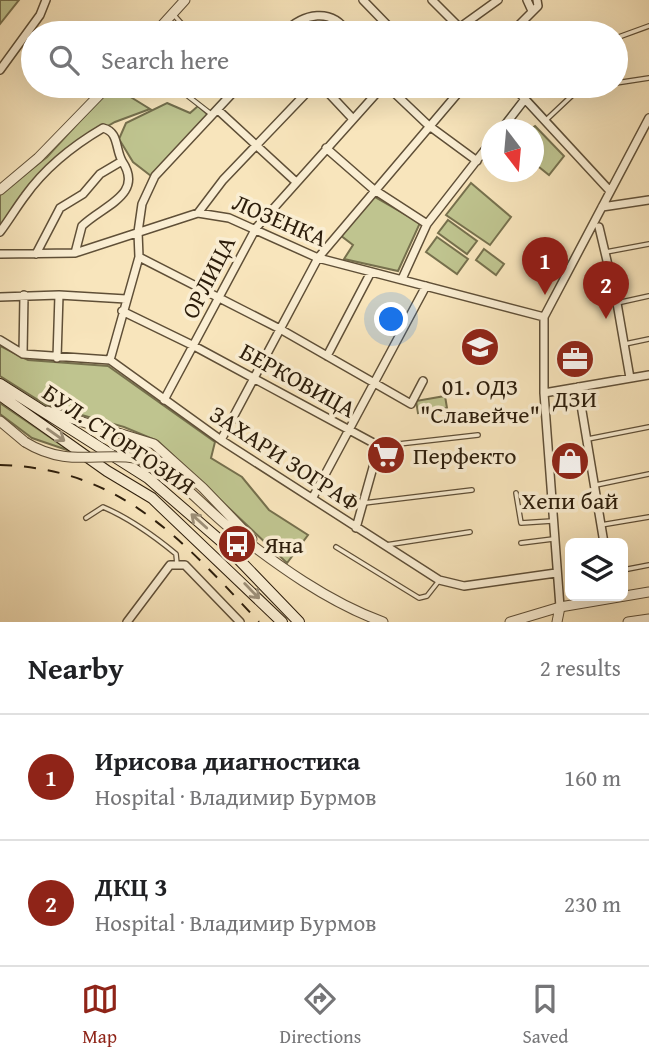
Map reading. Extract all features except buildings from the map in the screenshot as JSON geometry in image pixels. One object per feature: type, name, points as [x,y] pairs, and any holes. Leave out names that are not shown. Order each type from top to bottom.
[{"type":"main road","name":"БУЛ. СТОРГОЗИЯ","points":[[0,384],[148,478],[253,572],[299,622]]},
{"type":"main road","name":"БУЛ. СТОРГОЗИЯ","points":[[0,395],[107,471],[152,498],[282,622]]},
{"type":"street","points":[[35,21],[46,0]]},
{"type":"street","points":[[166,21],[185,0]]},
{"type":"street","points":[[363,0],[383,21]]},
{"type":"street","points":[[432,0],[454,21]]},
{"type":"street","points":[[473,21],[495,0]]},
{"type":"street","points":[[522,21],[536,6],[527,0]]},
{"type":"street","points":[[300,21],[318,14],[333,16],[337,21]]},
{"type":"street","points":[[0,70],[3,57],[21,37]]},
{"type":"street","points":[[0,190],[38,158],[96,98]]},
{"type":"street","points":[[0,340],[23,354],[110,360],[139,257],[138,232],[142,204],[155,176],[228,98]]},
{"type":"street","points":[[198,213],[302,98]]},
{"type":"street","points":[[333,98],[352,118]]},
{"type":"street","name":"ОРЛИЦА","points":[[163,400],[256,228],[295,181],[373,98]]},
{"type":"street","points":[[398,98],[428,125],[477,161]]},
{"type":"street","points":[[221,440],[318,258],[373,189],[453,98]]},
{"type":"street","points":[[510,119],[525,99],[610,191]]},
{"type":"street","points":[[215,113],[295,181]]},
{"type":"street","points":[[557,622],[559,607],[544,393],[544,317],[649,118]]},
{"type":"street","points":[[0,232],[25,194],[57,160],[103,128],[114,134],[122,161],[131,174],[130,182],[111,206],[82,226],[75,253]]},
{"type":"street","points":[[326,148],[373,189],[427,224]]},
{"type":"street","points":[[402,279],[427,224],[481,156]]},
{"type":"street","points":[[36,254],[60,208],[83,194],[100,174],[122,161]]},
{"type":"street","points":[[602,207],[649,200]]},
{"type":"street","name":"ЛОЗЕНКА","points":[[0,254],[75,253],[198,213],[214,214],[256,228],[318,258],[544,317]]},
{"type":"street","points":[[598,227],[617,303],[630,378]]},
{"type":"street","points":[[139,257],[280,329],[411,404],[423,382]]},
{"type":"street","points":[[327,356],[371,272]]},
{"type":"street","points":[[313,498],[426,286]]},
{"type":"street","points":[[23,354],[24,295]]},
{"type":"street","points":[[0,297],[59,295],[126,299]]},
{"type":"street","points":[[57,358],[59,295]]},
{"type":"street","name":"БЕРКОВИЦА","points":[[122,311],[254,377],[379,446]]},
{"type":"street","name":"ЗАХАРИ ЗОГРАФ","points":[[110,360],[221,440],[439,580],[464,586],[556,573]]},
{"type":"street","points":[[544,393],[649,375]]},
{"type":"street","points":[[578,387],[603,538]]},
{"type":"street","points":[[39,409],[154,444],[203,488],[260,548]]},
{"type":"street","points":[[0,421],[25,442],[60,458],[128,457],[156,465],[232,529],[331,598],[383,622]]},
{"type":"street","points":[[356,528],[379,446]]},
{"type":"street","points":[[127,622],[170,565],[185,565],[240,622]]},
{"type":"street","points":[[628,594],[649,592]]},
{"type":"street","points":[[510,622],[590,601]]},
{"type":"street","points":[[521,622],[530,616]]},
{"type":"street","points":[[628,622],[649,619]]},
{"type":"lane","points":[[173,14],[180,21]]},
{"type":"lane","points":[[628,34],[649,26]]},
{"type":"lane","points":[[628,81],[649,78]]},
{"type":"lane","points":[[193,98],[215,113]]},
{"type":"lane","points":[[545,121],[569,98]]},
{"type":"lane","points":[[606,253],[649,244]]},
{"type":"lane","points":[[617,303],[649,296]]},
{"type":"lane","points":[[625,344],[649,339]]},
{"type":"lane","points":[[586,439],[649,427]]},
{"type":"lane","points":[[379,446],[478,435]]},
{"type":"lane","points":[[594,485],[649,474]]},
{"type":"lane","points":[[364,503],[472,490]]},
{"type":"lane","points":[[516,493],[521,523],[552,521]]},
{"type":"lane","points":[[86,518],[103,508],[123,515],[176,554],[178,565]]},
{"type":"lane","points":[[601,525],[649,517]]},
{"type":"lane","points":[[383,545],[470,531]]},
{"type":"lane","points":[[521,543],[554,539]]},
{"type":"lane","points":[[336,547],[419,598],[427,596],[439,580]]},
{"type":"lane","points":[[628,569],[649,565]]},
{"type":"green space","points":[[0,0],[19,0],[0,24]]},
{"type":"green space","points":[[101,98],[132,98],[150,109],[115,122],[73,146],[0,227],[0,194],[47,157]]},
{"type":"green space","points":[[167,103],[190,113],[198,106],[208,115],[151,176],[133,162],[119,139],[126,123]]},
{"type":"green space","points":[[544,135],[564,156],[549,175],[544,171]]},
{"type":"green space","points":[[471,183],[511,217],[490,245],[446,215]]},
{"type":"green space","points":[[373,196],[420,223],[398,271],[344,259],[353,245],[340,235]]},
{"type":"green space","points":[[448,220],[477,241],[467,254],[438,233]]},
{"type":"green space","points":[[437,237],[468,259],[457,274],[426,252]]},
{"type":"green space","points":[[484,249],[504,264],[496,275],[476,260]]},
{"type":"green space","points":[[0,346],[28,360],[108,366],[215,442],[211,458],[242,477],[269,510],[308,535],[287,563],[158,441],[124,427],[46,405],[0,376]]},
{"type":"green space","points":[[445,396],[447,408],[418,413],[416,401]]},
{"type":"green space","points":[[0,403],[70,451],[32,438],[0,414]]},
{"type":"railway","points":[[0,465],[43,469],[81,479],[115,495],[146,514],[176,538],[259,622]]},
{"type":"place","name":"Ирисова диагностика","points":[[545,295]]},
{"type":"place","name":"ДКЦ 3","points":[[606,319]]},
{"type":"place","name":"01. ОДЗ \"Славейче\"","points":[[480,347]]},
{"type":"place","name":"ДЗИ","points":[[575,359]]},
{"type":"place","name":"Перфекто","points":[[386,455]]},
{"type":"place","name":"Хепи бай","points":[[570,461]]},
{"type":"place","name":"Яна","points":[[237,544]]}]
